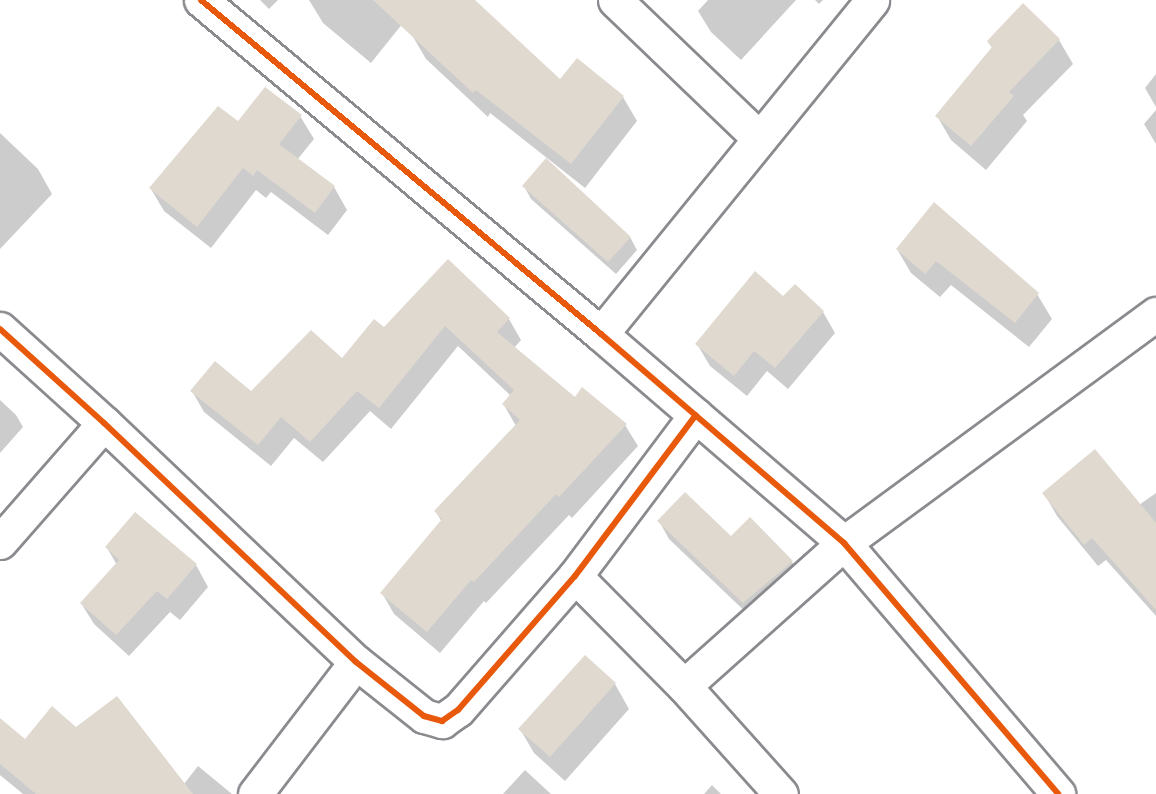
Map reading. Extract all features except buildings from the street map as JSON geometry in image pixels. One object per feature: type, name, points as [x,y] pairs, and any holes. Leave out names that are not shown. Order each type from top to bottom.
[{"type":"street","points":[[201,0],[601,334],[844,543],[1058,794]]},
{"type":"street","points":[[615,0],[759,138]]},
{"type":"street","points":[[601,334],[872,0]]},
{"type":"street","points":[[684,687],[844,543],[1156,314]]},
{"type":"street","points":[[0,329],[104,423],[356,662],[424,716],[442,721],[458,710],[575,576],[696,415]]},
{"type":"street","points":[[0,542],[104,423]]},
{"type":"street","points":[[575,576],[684,687],[781,794]]},
{"type":"street","points":[[255,794],[356,662]]},
{"type":"cycle path","points":[[201,0],[601,334],[844,543],[1058,794]]},
{"type":"cycle path","points":[[0,329],[104,423],[356,662],[424,716],[442,721],[458,710],[575,576],[696,415]]}]
